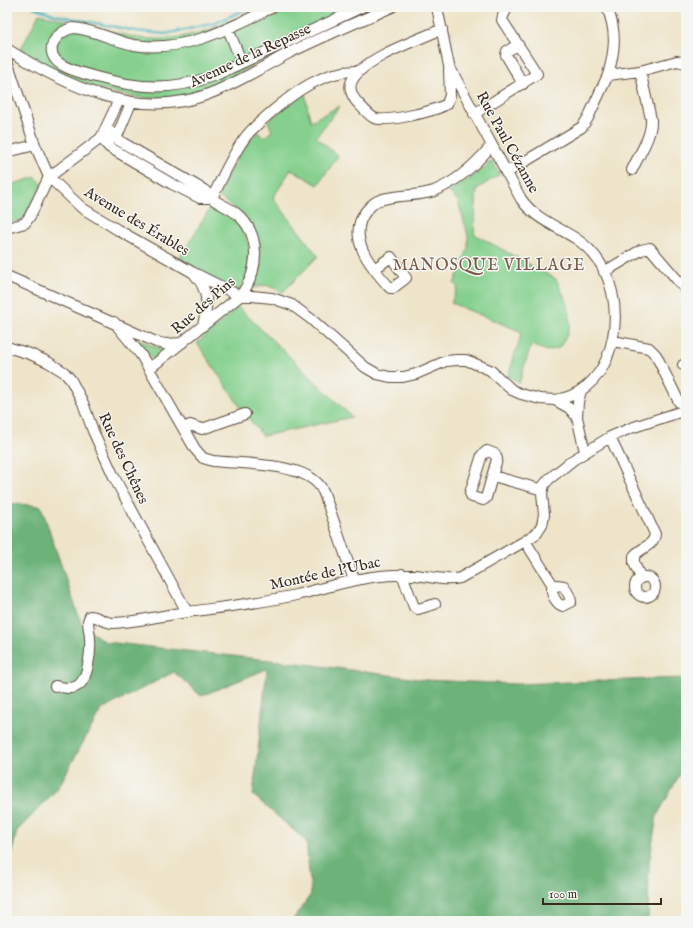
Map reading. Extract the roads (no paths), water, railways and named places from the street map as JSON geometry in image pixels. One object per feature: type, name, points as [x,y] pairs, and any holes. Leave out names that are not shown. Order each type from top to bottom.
[{"type":"street","points":[[273,7],[228,29],[192,42],[180,44],[155,46],[129,44],[73,28],[58,34],[54,40],[52,52],[58,62],[79,72],[127,85],[169,87],[197,82],[216,75],[362,7]]},
{"type":"street","name":"Avenue de la Repasse","points":[[7,50],[44,72],[77,87],[131,103],[168,104],[205,96],[226,87],[302,47],[392,7]]},
{"type":"street","name":"Rue Paul Cézanne","points":[[437,7],[449,66],[521,199],[527,207],[540,217],[581,242],[593,254],[604,272],[612,290],[615,305],[615,329],[613,341],[601,371],[581,391],[569,397],[555,400]]},
{"type":"street","points":[[506,173],[582,127],[586,121],[608,75],[613,55],[615,40],[612,22],[607,7]]},
{"type":"street","points":[[474,114],[537,74],[502,19],[506,8]]},
{"type":"street","points":[[228,29],[242,63]]},
{"type":"street","points":[[442,29],[376,58],[368,63],[353,78],[350,85],[351,91],[354,97],[373,117],[381,120],[389,120],[417,113],[447,104],[450,95],[449,66]]},
{"type":"street","points":[[518,45],[507,51],[506,56],[523,84]]},
{"type":"street","points":[[608,75],[640,71],[677,62],[686,63]]},
{"type":"street","name":"Avenue des Érables","points":[[7,65],[35,145],[49,177],[82,208],[192,272],[240,296]]},
{"type":"street","points":[[212,198],[244,138],[255,126],[300,89],[334,75],[349,71],[359,71]]},
{"type":"street","points":[[632,170],[652,126],[640,71]]},
{"type":"street","points":[[100,141],[119,100]]},
{"type":"street","points":[[115,138],[131,103]]},
{"type":"street","points":[[107,128],[115,138]]},
{"type":"street","points":[[7,228],[27,222],[49,177],[100,141],[115,138]]},
{"type":"street","name":"Rue des Pins","points":[[115,138],[204,190],[212,198],[238,215],[249,230],[253,241],[255,258],[253,271],[249,283],[240,296],[150,368]]},
{"type":"street","name":"Rue des Pins","points":[[100,141],[197,197],[201,199],[212,198]]},
{"type":"street","points":[[7,152],[35,145]]},
{"type":"street","points":[[374,267],[361,248],[358,232],[362,217],[371,205],[383,199],[420,195],[438,189],[466,172],[491,146]]},
{"type":"street","points":[[604,272],[642,250],[650,248],[686,290]]},
{"type":"street","points":[[192,272],[204,287],[206,294],[207,310],[203,325]]},
{"type":"street","points":[[7,276],[161,343],[182,343]]},
{"type":"street","points":[[240,296],[272,298],[292,305],[311,319],[365,367],[377,374],[390,377],[403,377],[416,374],[446,361],[461,360],[474,363],[490,370],[512,390],[521,394],[540,399],[555,400],[569,408],[577,418]]},
{"type":"street","points":[[114,322],[140,353],[150,368],[195,449],[201,457],[206,460],[289,469],[305,474],[316,481],[322,488],[354,580]]},
{"type":"street","points":[[130,342],[135,332]]},
{"type":"street","points":[[493,476],[543,490],[544,485],[549,479],[585,452],[610,437],[683,406],[656,355],[651,349],[613,341]]},
{"type":"street","name":"Rue des Chênes","points":[[7,347],[30,354],[48,362],[64,372],[71,380],[79,394],[93,431],[115,479],[187,612]]},
{"type":"street","points":[[581,391],[578,402],[577,418],[585,452]]},
{"type":"street","points":[[183,428],[190,425],[196,428],[202,428],[245,414]]},
{"type":"street","points":[[610,437],[655,532],[654,541],[634,556],[634,564],[641,578]]},
{"type":"street","name":"Montée de l'Ubac","points":[[55,686],[75,687],[79,685],[83,679],[89,659],[89,617],[94,616],[105,622],[112,623],[142,620],[265,601],[354,580],[402,574],[457,579],[525,541],[537,532],[542,525],[544,515],[543,490]]},
{"type":"street","points":[[525,541],[554,587]]},
{"type":"street","points":[[402,574],[414,607],[418,609],[435,604]]},
{"type":"waterway","points":[[33,7],[56,15],[95,23],[136,31],[165,34],[216,23],[250,7]]},
{"type":"district","name":"MANOSQUE VILLAGE","points":[[489,264]]}]
